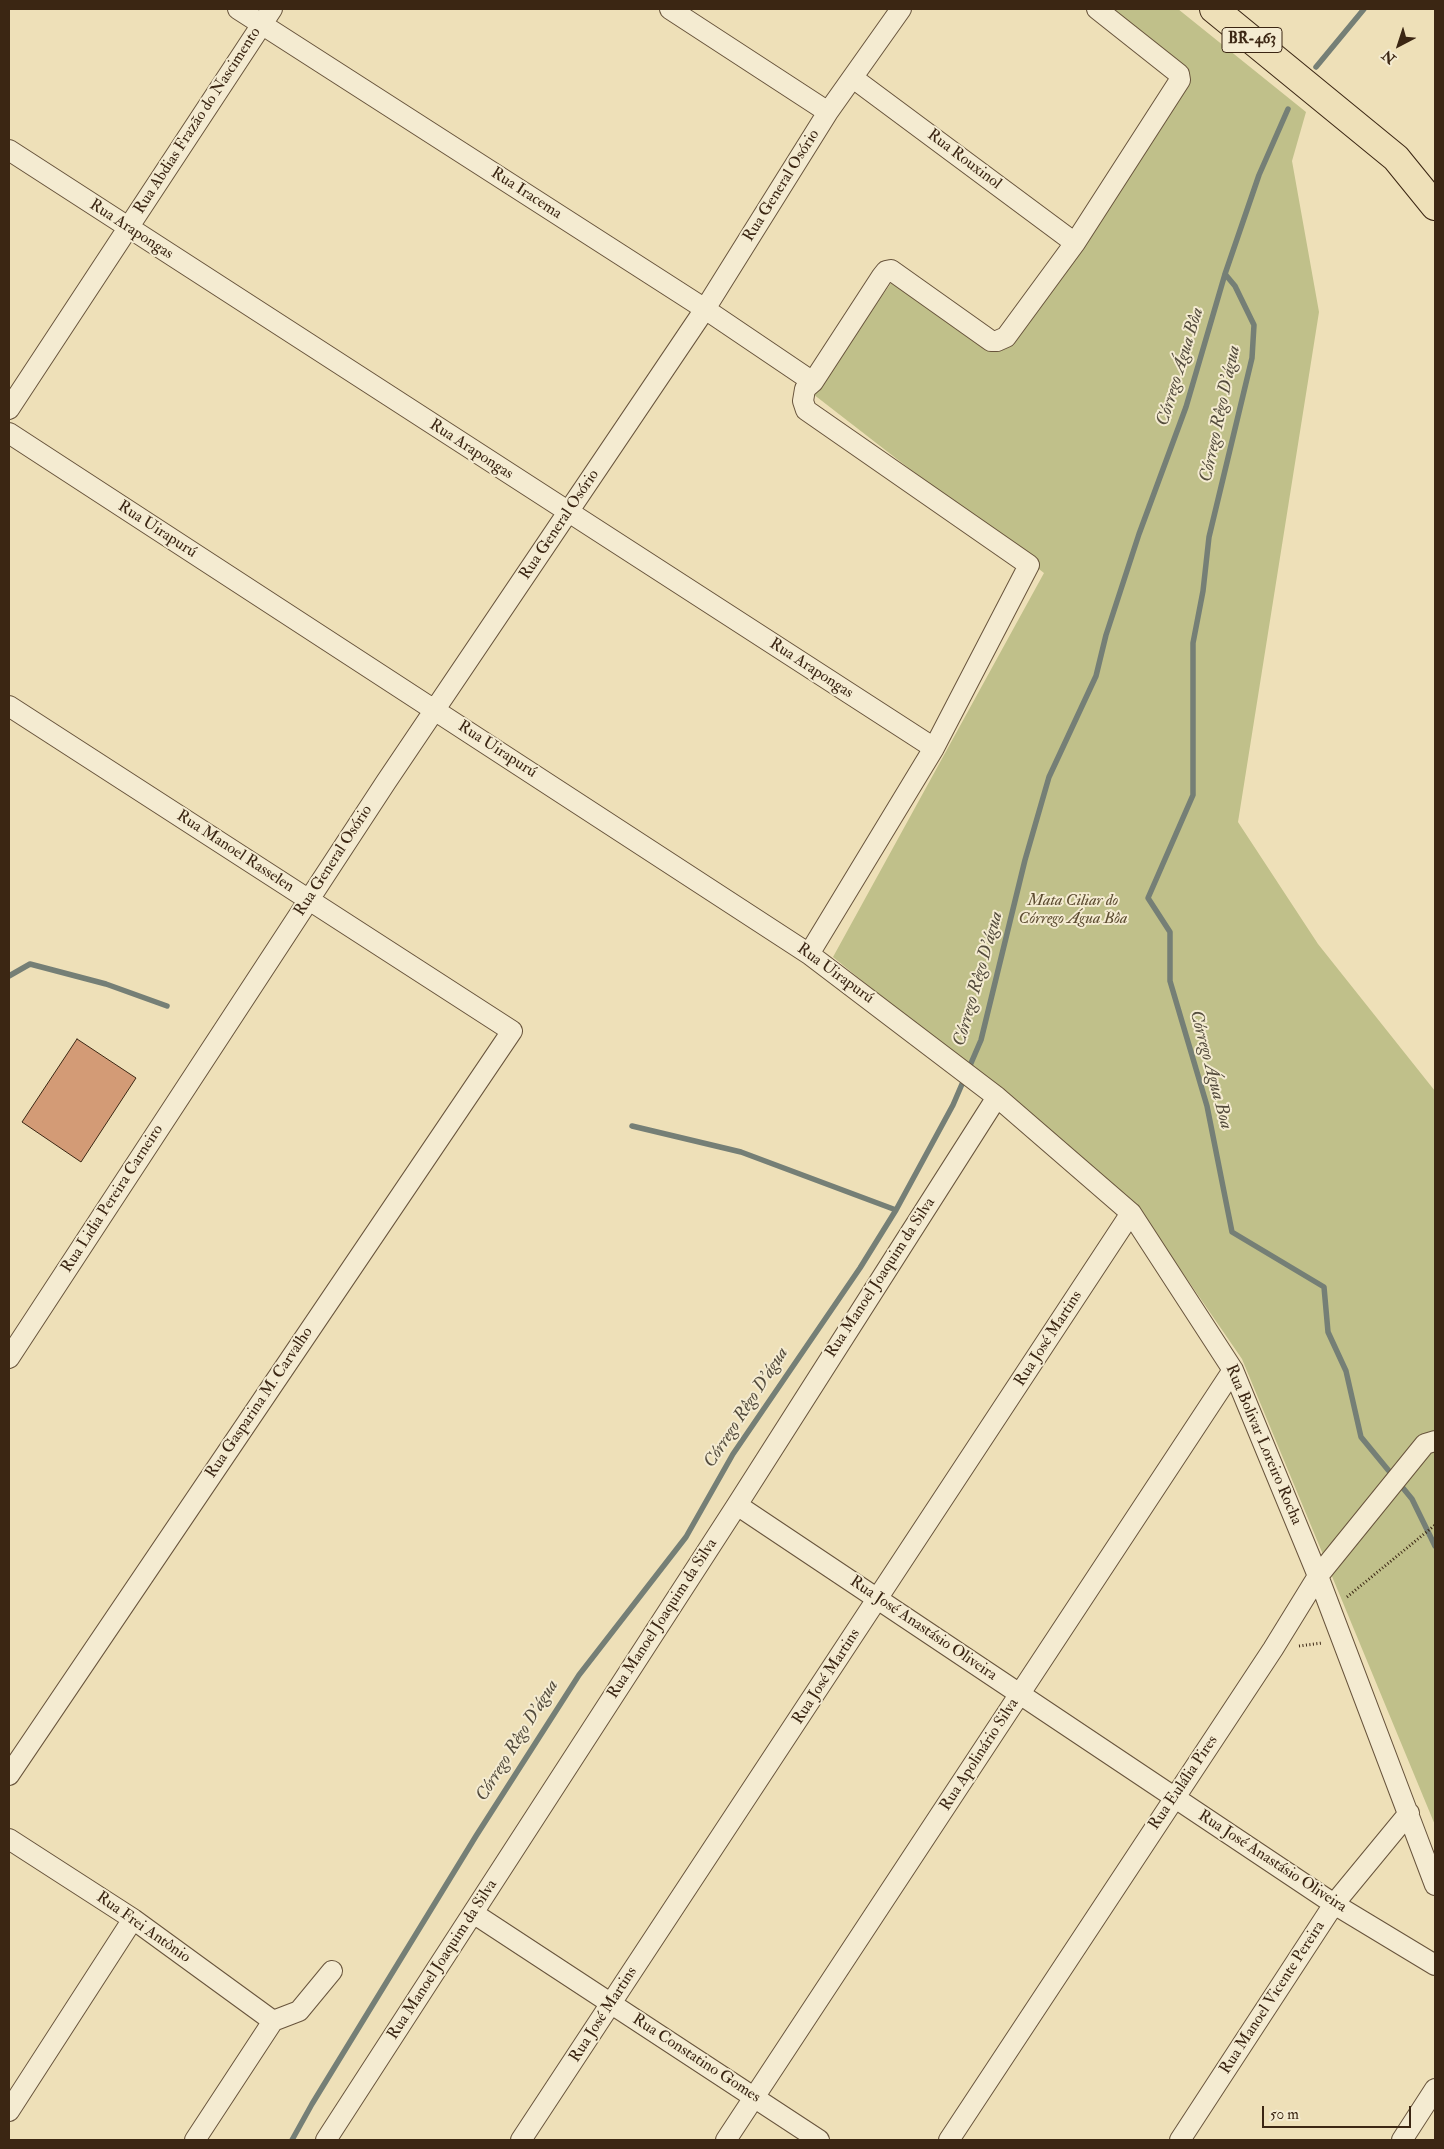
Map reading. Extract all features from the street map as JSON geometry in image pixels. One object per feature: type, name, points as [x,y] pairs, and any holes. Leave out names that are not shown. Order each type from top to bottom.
[{"type":"highway","name":"BR-463","points":[[1214,9],[1396,158],[1435,206]]},
{"type":"highway","name":"BR-463","points":[[1396,158],[1435,177]]},
{"type":"street","name":"Rua Iracema","points":[[238,9],[267,16],[814,382]]},
{"type":"street","points":[[670,9],[828,112]]},
{"type":"street","name":"Rua General Osório","points":[[216,1040],[705,309],[828,112],[902,9]]},
{"type":"street","points":[[809,954],[919,775],[1029,565],[806,410],[803,401],[805,388],[814,382],[886,272],[891,270],[991,340],[997,341],[1006,337],[1074,243],[1180,80],[1179,74],[1097,9]]},
{"type":"street","name":"Rua Abdias Frazão do Nascimento","points":[[9,409],[267,16]]},
{"type":"street","name":"Rua Rouxinol","points":[[853,78],[1074,243]]},
{"type":"street","name":"Rua Arapongas","points":[[9,150],[127,229],[569,513],[932,751]]},
{"type":"street","name":"Rua Uirapurú","points":[[9,434],[685,871],[809,954],[976,1080]]},
{"type":"street","name":"Rua Manoel Rasselen","points":[[9,706],[512,1031]]},
{"type":"street","name":"Rua Gasparina M. Carvalho","points":[[9,1775],[512,1031]]},
{"type":"street","name":"Rua Lidia Pereira Carneiro","points":[[9,1358],[216,1040]]},
{"type":"street","name":"Rua Bolivar Loreiro Rocha","points":[[976,1080],[1132,1214],[1233,1370],[1318,1576],[1435,1885]]},
{"type":"street","name":"Rua Manoel Joaquim da Silva","points":[[326,2140],[737,1505],[997,1097]]},
{"type":"street","name":"Rua José Martins","points":[[522,2140],[1132,1214]]},
{"type":"street","name":"Rua Apolinário Silva","points":[[726,2140],[1233,1370]]},
{"type":"street","name":"Rua Eulália Pires","points":[[949,2140],[1273,1649],[1318,1576],[1424,1444],[1435,1441]]},
{"type":"street","name":"Rua José Anastásio Oliveira","points":[[737,1505],[1334,1904],[1435,1966]]},
{"type":"street","name":"Rua Manoel Vicente Pereira","points":[[1180,2140],[1334,1904],[1409,1813]]},
{"type":"street","name":"Rua Frei Antônio","points":[[9,1839],[133,1919],[273,2021]]},
{"type":"street","name":"Rua Constatino Gomes","points":[[473,1913],[819,2140]]},
{"type":"street","points":[[9,2111],[133,1919]]},
{"type":"street","points":[[196,2140],[273,2021],[300,2012],[332,1971]]},
{"type":"street","points":[[1402,2140],[1435,2089]]},
{"type":"path","points":[[1341,1602],[1435,1525]]},
{"type":"path","points":[[1273,1649],[1343,1640]]},
{"type":"green space","name":"Mata Ciliar do Córrego Água Bôa","points":[[1110,9],[1178,9],[1306,112],[1292,161],[1319,312],[1238,822],[1318,944],[1435,1091],[1435,1825],[1242,1359],[1136,1205],[833,957],[1044,573],[813,394],[896,276],[1000,342],[1186,74]]},
{"type":"building","points":[[77,1039],[136,1078],[81,1162],[22,1122]]},
{"type":"waterway","name":"Córrego Água Boa","points":[[1316,67],[1364,9]]},
{"type":"waterway","name":"Córrego Rêgo D'água","points":[[292,2140],[312,2104],[476,1836],[579,1675],[686,1537],[733,1454],[860,1268],[896,1210],[953,1105],[981,1040],[1025,860],[1049,777],[1096,676],[1106,635],[1139,534],[1186,407],[1225,274],[1259,175],[1288,109]]},
{"type":"waterway","name":"Córrego Água Boa","points":[[1225,274],[1235,286],[1254,325],[1252,358],[1209,537],[1203,591],[1193,643],[1193,795],[1148,898],[1170,932],[1170,981],[1207,1106],[1232,1232],[1324,1287],[1328,1332],[1346,1371],[1361,1437],[1412,1499],[1435,1546]]},
{"type":"waterway","points":[[9,976],[30,964],[106,984],[167,1006]]},
{"type":"waterway","points":[[632,1126],[741,1152],[896,1210]]},
{"type":"water label","name":"Córrego Água Bôa","points":[[1181,367]]}]
